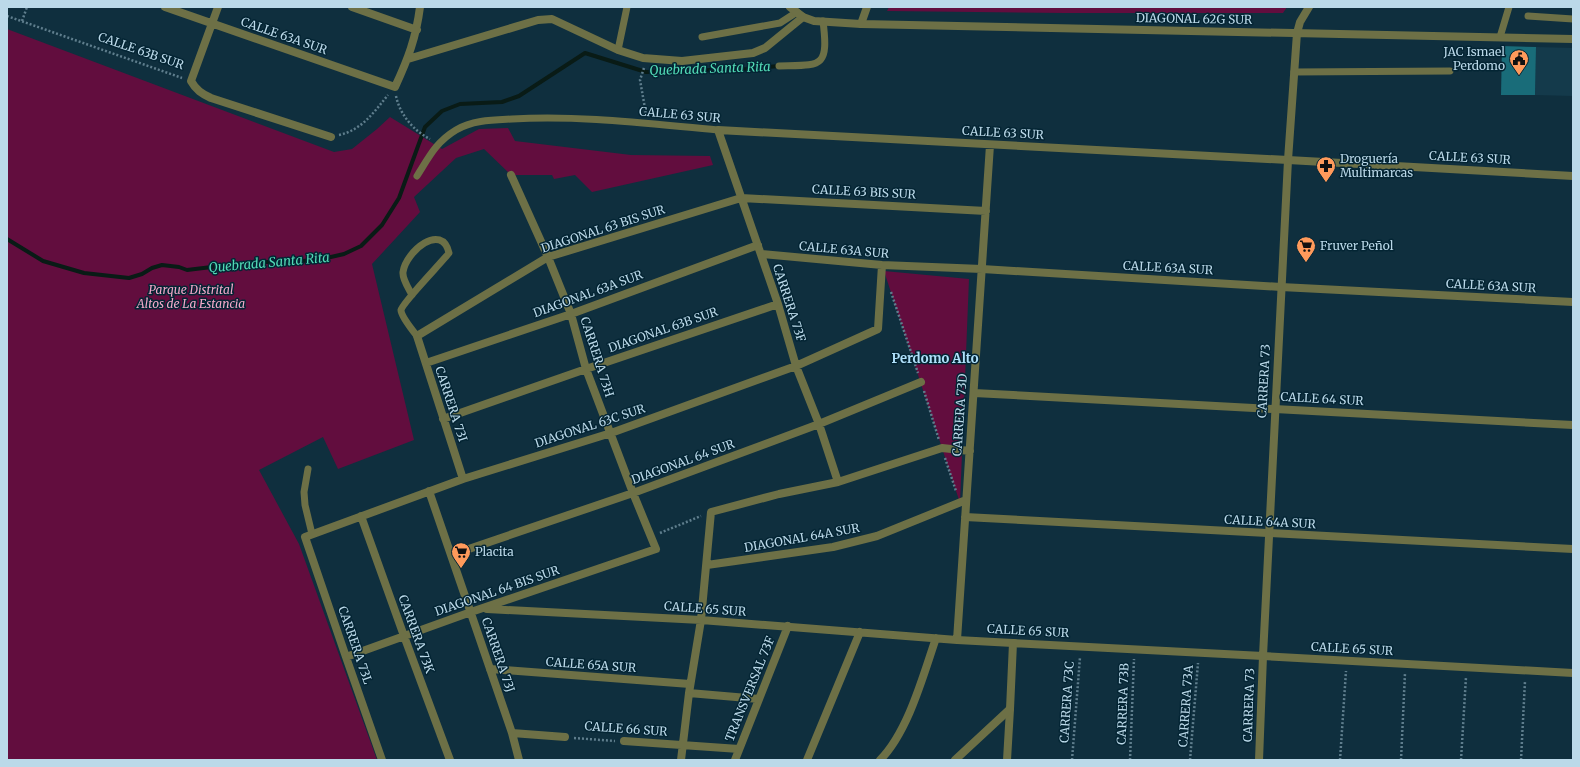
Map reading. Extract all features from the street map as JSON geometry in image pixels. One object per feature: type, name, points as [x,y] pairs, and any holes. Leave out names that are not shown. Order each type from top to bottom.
[{"type":"street","name":"CALLE 63A SUR","points":[[165,7],[395,87]]},
{"type":"street","points":[[191,81],[218,7]]},
{"type":"street","points":[[352,7],[417,30]]},
{"type":"street","points":[[395,87],[408,59],[417,30],[420,7]]},
{"type":"street","name":"DIAGONAL 62G SUR","points":[[790,7],[800,15],[814,21],[861,24],[1573,39]]},
{"type":"street","points":[[861,24],[868,7]]},
{"type":"street","name":"CARRERA 73","points":[[1260,760],[1263,656],[1288,160],[1297,33],[1300,22],[1309,7]]},
{"type":"street","points":[[408,59],[538,20],[552,19],[618,50],[643,58],[682,61],[753,53],[765,48],[800,15]]},
{"type":"street","name":"CALLE 63B SUR","points":[[191,81],[200,93],[211,98],[331,137]]},
{"type":"street","name":"CALLE 63 SUR","points":[[718,130],[1573,176]]},
{"type":"street","name":"CARRERA 73F","points":[[718,130],[778,304],[796,366],[819,424],[838,482]]},
{"type":"street","name":"CARRERA 73D","points":[[957,640],[990,145]]},
{"type":"street","name":"CARRERA 73H","points":[[511,175],[548,257],[571,314],[586,369],[656,549]]},
{"type":"street","name":"CALLE 63 BIS SUR","points":[[741,198],[986,211]]},
{"type":"street","name":"DIAGONAL 63 BIS SUR","points":[[417,336],[548,257],[741,198]]},
{"type":"street","name":"DIAGONAL 63A SUR","points":[[426,363],[571,314],[758,245]]},
{"type":"street","name":"CALLE 63A SUR","points":[[761,254],[882,265],[982,269],[1281,287],[1573,302]]},
{"type":"street","name":"DIAGONAL 63C SUR","points":[[309,535],[463,479],[611,433],[796,366],[878,329],[882,265]]},
{"type":"street","name":"DIAGONAL 63B SUR","points":[[443,419],[778,304]]},
{"type":"street","name":"CARRERA 73I","points":[[417,336],[463,479]]},
{"type":"street","name":"DIAGONAL 64 SUR","points":[[451,555],[633,493],[819,424],[921,382]]},
{"type":"street","name":"CALLE 64 SUR","points":[[974,393],[1573,425]]},
{"type":"street","points":[[681,760],[690,684],[701,620],[711,512],[779,494],[838,482],[942,448],[970,451]]},
{"type":"street","name":"CARRERA 73J","points":[[429,491],[512,732],[519,760]]},
{"type":"street","name":"DIAGONAL 64A SUR","points":[[707,565],[833,547],[877,536],[966,500]]},
{"type":"street","name":"CARRERA 73K","points":[[361,516],[450,760]]},
{"type":"street","name":"CALLE 64A SUR","points":[[965,517],[1573,549]]},
{"type":"street","name":"CARRERA 73L","points":[[309,535],[346,657],[382,760]]},
{"type":"street","name":"DIAGONAL 64 BIS SUR","points":[[346,657],[482,608],[656,549]]},
{"type":"street","name":"CALLE 65 SUR","points":[[482,608],[701,620],[957,640],[1573,673]]},
{"type":"street","name":"TRANSVERSAL 73F","points":[[735,760],[788,626]]},
{"type":"street","points":[[807,760],[860,632]]},
{"type":"street","points":[[880,760],[888,752],[905,724],[936,638]]},
{"type":"street","points":[[1007,760],[1013,643]]},
{"type":"street","name":"CALLE 65A SUR","points":[[490,669],[690,684]]},
{"type":"street","points":[[689,693],[759,700]]},
{"type":"street","points":[[955,760],[1010,710]]},
{"type":"street","points":[[512,732],[565,737]]},
{"type":"street","name":"CALLE 66 SUR","points":[[624,741],[739,749]]},
{"type":"lane","points":[[618,50],[627,7]]},
{"type":"lane","points":[[1500,37],[1509,7]]},
{"type":"lane","points":[[702,37],[780,23],[800,15]]},
{"type":"lane","points":[[1528,16],[1573,19]]},
{"type":"lane","points":[[779,66],[811,66],[819,63],[823,57],[825,48],[823,21]]},
{"type":"lane","points":[[1294,72],[1450,71]]},
{"type":"lane","name":"CALLE 63 SUR","points":[[438,143],[457,130],[480,121],[540,117],[609,120],[718,130]]},
{"type":"lane","points":[[417,176],[438,143]]},
{"type":"lane","points":[[412,295],[406,284],[403,272],[408,259],[417,248],[426,241],[432,239],[442,242],[448,247],[450,253],[404,304],[402,310],[403,315],[417,336]]},
{"type":"lane","points":[[308,469],[304,492],[309,535]]},
{"type":"path","points":[[22,22],[27,7]]},
{"type":"path","name":"CALLE 63B SUR","points":[[7,16],[191,81]]},
{"type":"path","points":[[640,80],[647,124]]},
{"type":"path","points":[[331,137],[345,134],[360,127],[373,115],[395,87]]},
{"type":"path","points":[[395,87],[398,103],[405,118],[419,133],[438,143]]},
{"type":"path","points":[[652,536],[711,512]]},
{"type":"path","name":"CARRERA 73C","points":[[1072,760],[1081,646]]},
{"type":"path","name":"CARRERA 73B","points":[[1130,760],[1134,649]]},
{"type":"path","name":"CARRERA 73A","points":[[1190,760],[1199,652]]},
{"type":"path","points":[[1340,760],[1347,661]]},
{"type":"path","points":[[1401,760],[1405,664]]},
{"type":"path","points":[[1461,760],[1466,667]]},
{"type":"path","points":[[1521,760],[1525,670]]},
{"type":"path","name":"CALLE 66 SUR","points":[[565,737],[624,741]]},
{"type":"shaded area","points":[[1536,47],[1573,48],[1573,96],[1535,95]]},
{"type":"green space","points":[[889,7],[1287,7],[1283,13],[1065,13],[887,11]]},
{"type":"green space","name":"Parque Distrital Altos de La Estancia","points":[[7,29],[334,152],[352,149],[390,117],[442,149],[479,129],[508,128],[515,141],[631,155],[710,156],[713,165],[592,192],[575,175],[554,179],[552,175],[511,175],[484,149],[456,158],[414,197],[420,212],[372,264],[414,440],[338,469],[323,437],[259,470],[299,544],[377,760],[7,760]]},
{"type":"green space","points":[[884,271],[969,279],[960,503]]},
{"type":"building","name":"JAC Ismael Perdomo","points":[[1502,46],[1536,47],[1535,95],[1501,95]]},
{"type":"waterway","name":"Quebrada Santa Rita","points":[[7,239],[43,261],[84,273],[129,278],[162,265],[179,267],[187,270],[253,262],[293,262],[322,259],[344,254],[361,246],[382,225],[399,198],[425,127],[442,111],[460,104],[502,102],[519,96],[585,53],[646,72],[746,69],[779,66]]},
{"type":"place","name":"JAC Ismael Perdomo","points":[[1519,76]]},
{"type":"place","name":"Droguería Multimarcas","points":[[1326,183]]},
{"type":"place","name":"Fruver Peñol","points":[[1306,263]]},
{"type":"place","name":"Placita","points":[[461,569]]},
{"type":"district","name":"Perdomo Alto","points":[[935,358]]}]
